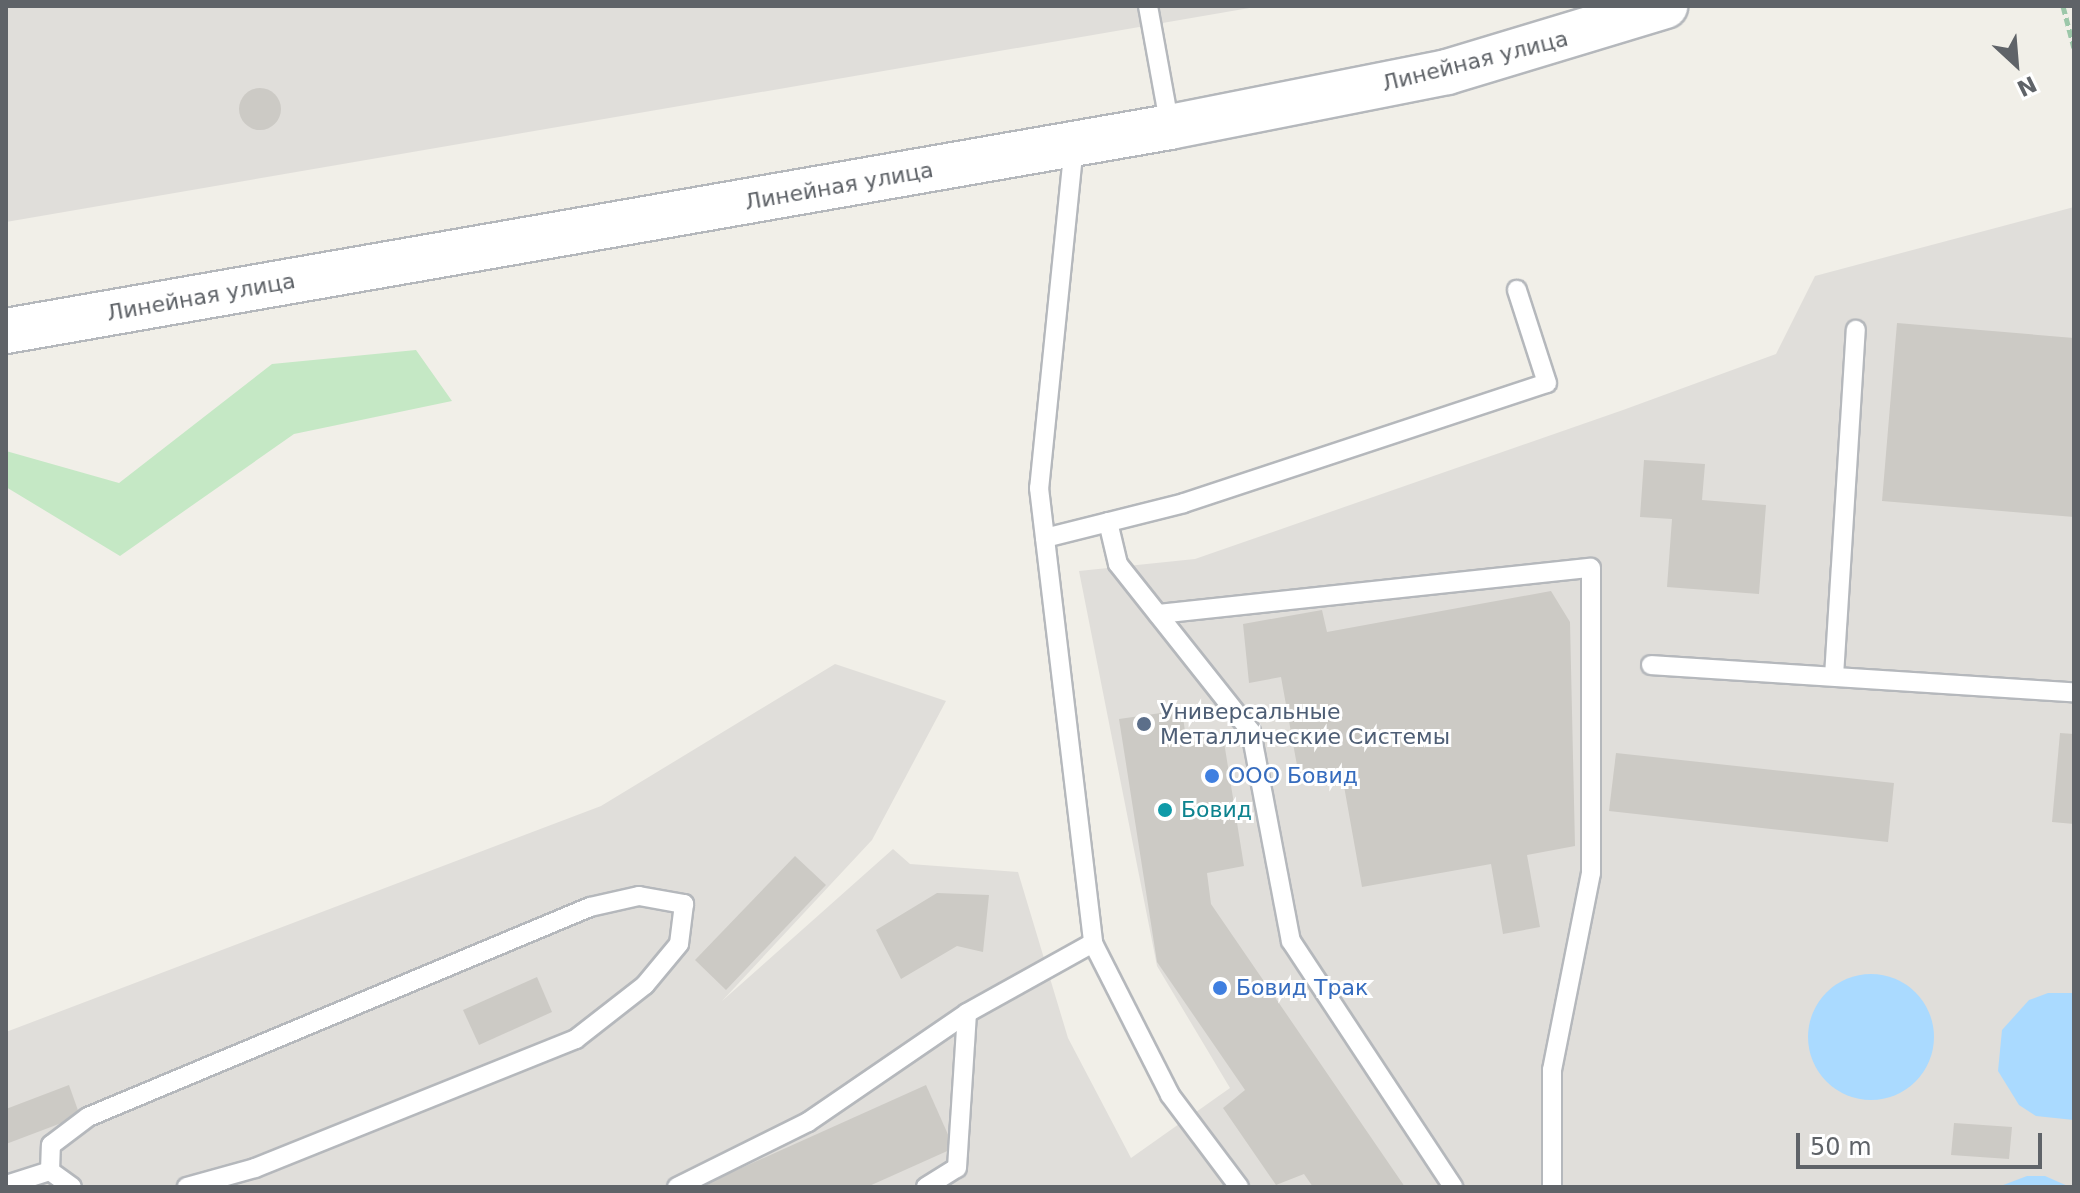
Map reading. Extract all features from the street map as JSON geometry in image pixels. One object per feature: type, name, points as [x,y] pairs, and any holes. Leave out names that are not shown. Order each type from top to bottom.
[{"type":"street","name":"Линейная улица","points":[[6,331],[1170,127],[1447,72],[1665,6]]},
{"type":"lane","points":[[1148,6],[1170,127]]},
{"type":"lane","points":[[1074,145],[1039,488],[1093,943],[1170,1095],[1239,1187]]},
{"type":"lane","points":[[1045,538],[1108,522],[1547,383],[1517,290]]},
{"type":"lane","points":[[1834,676],[1856,330]]},
{"type":"lane","points":[[1108,522],[1118,564],[1251,732],[1291,941],[1453,1187]]},
{"type":"lane","points":[[1158,614],[1591,568],[1591,873],[1552,1070],[1552,1187]]},
{"type":"lane","points":[[1651,665],[2074,692]]},
{"type":"lane","points":[[50,1171],[51,1145],[102,1111],[590,907],[639,896],[684,904],[679,944],[645,985],[576,1039],[255,1168],[187,1187]]},
{"type":"lane","points":[[677,1187],[808,1122],[967,1013],[1093,943]]},
{"type":"lane","points":[[926,1187],[957,1168],[967,1013]]},
{"type":"lane","points":[[6,1185],[50,1171]]},
{"type":"lane","points":[[50,1171],[72,1187]]},
{"type":"path","points":[[2063,6],[2074,48]]},
{"type":"shaded area","points":[[6,6],[1261,6],[6,222]]},
{"type":"shaded area","points":[[2074,207],[2074,1187],[6,1187],[6,1032],[601,806],[835,664],[946,701],[872,840],[722,1001],[893,849],[910,864],[1018,872],[1068,1038],[1131,1158],[1230,1088],[1157,966],[1079,571],[1195,559],[1623,410],[1776,354],[1815,276]]},
{"type":"green space","points":[[416,350],[452,401],[294,434],[120,556],[6,487],[6,451],[119,483],[272,364]]},
{"type":"water","points":[[1871,974],[1895,978],[1916,992],[1930,1013],[1934,1037],[1930,1061],[1916,1082],[1895,1096],[1871,1100],[1847,1096],[1826,1082],[1812,1061],[1808,1037],[1812,1013],[1826,992],[1847,978]]},
{"type":"water","points":[[2048,993],[2074,993],[2074,1120],[2036,1116],[2019,1105],[1998,1071],[2002,1030],[2029,1000]]},
{"type":"water","points":[[2027,1176],[2045,1176],[2070,1187],[1998,1187]]},
{"type":"building","points":[[260,88],[275,94],[281,109],[275,124],[260,130],[245,124],[239,109],[245,94]]},
{"type":"building","points":[[1897,323],[2074,338],[2074,517],[1882,501]]},
{"type":"building","points":[[1644,460],[1705,464],[1702,500],[1766,505],[1759,594],[1667,587],[1672,519],[1640,517]]},
{"type":"building","points":[[1551,591],[1570,622],[1575,846],[1527,855],[1540,927],[1503,934],[1491,864],[1362,887],[1342,775],[1300,782],[1281,677],[1249,683],[1243,624],[1322,610],[1327,632]]},
{"type":"building","points":[[1182,710],[1187,746],[1224,742],[1244,866],[1207,873],[1211,904],[1405,1187],[1313,1187],[1304,1174],[1276,1185],[1223,1108],[1245,1090],[1157,962],[1119,719]]},
{"type":"building","points":[[2060,733],[2074,734],[2074,824],[2052,822]]},
{"type":"building","points":[[1616,753],[1894,783],[1888,842],[1609,811]]},
{"type":"building","points":[[795,856],[826,885],[726,990],[695,960]]},
{"type":"building","points":[[937,893],[989,895],[983,952],[957,946],[901,979],[876,930]]},
{"type":"building","points":[[537,977],[552,1012],[479,1045],[463,1010]]},
{"type":"building","points":[[69,1085],[80,1116],[6,1144],[6,1109]]},
{"type":"building","points":[[926,1085],[954,1148],[867,1187],[699,1187]]},
{"type":"building","points":[[1954,1123],[2012,1127],[2009,1159],[1951,1155]]},
{"type":"place","name":"Универсальные Металлические Системы","points":[[1144,724]]},
{"type":"place","name":"ООО Бовид","points":[[1212,776]]},
{"type":"place","name":"Бовид","points":[[1165,810]]},
{"type":"place","name":"Бовид Трак","points":[[1220,988]]}]
